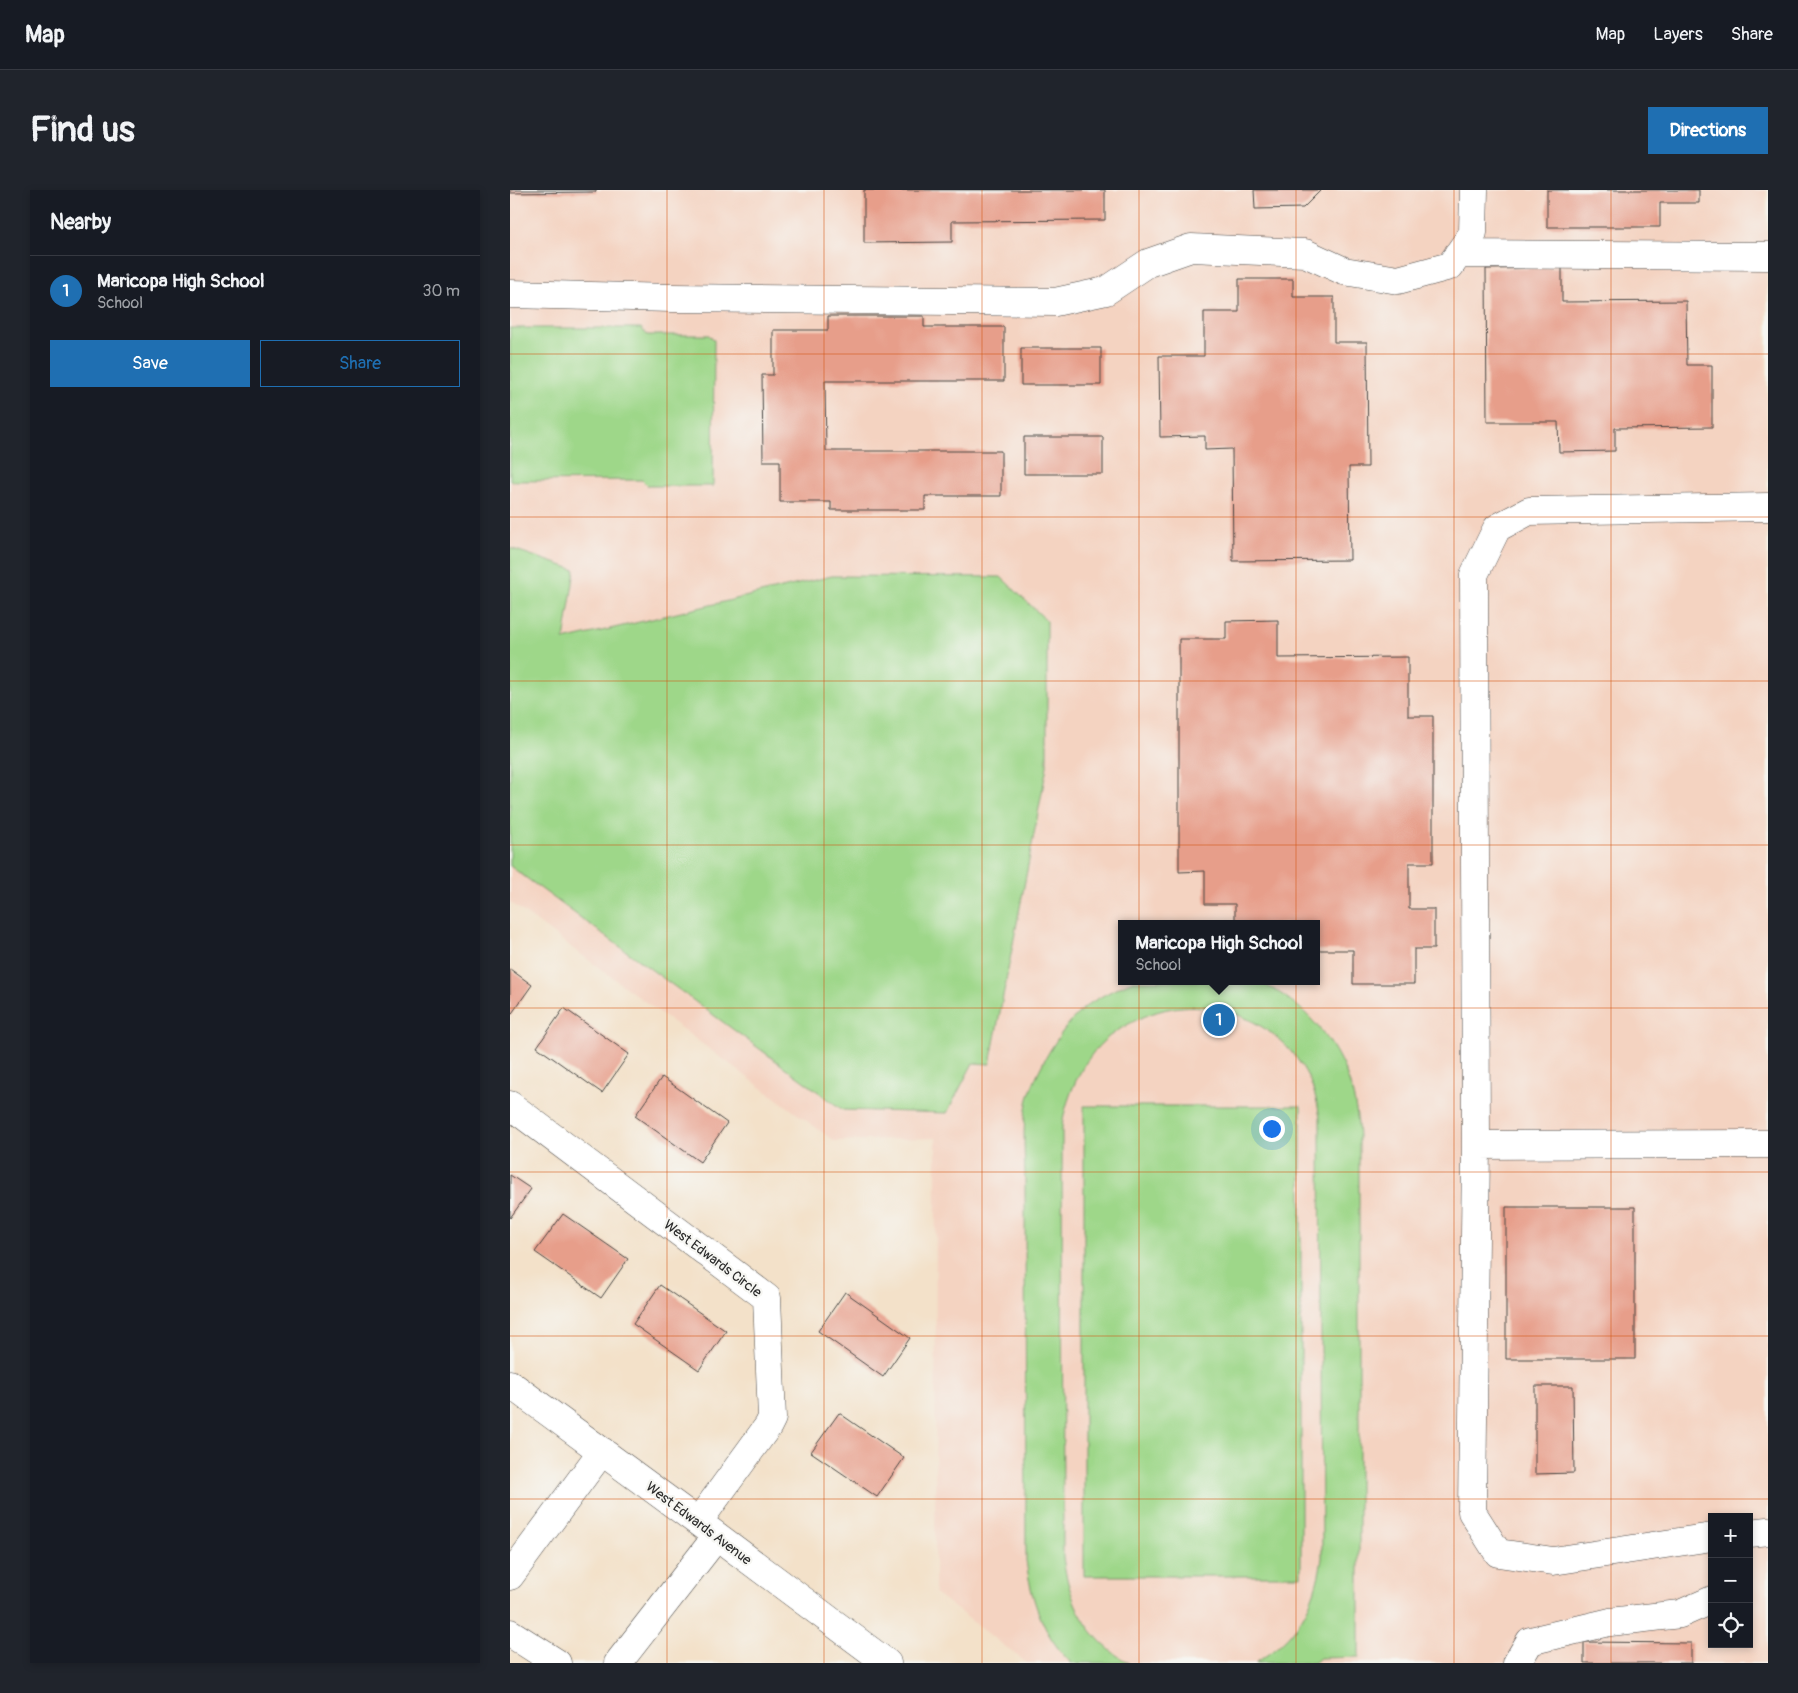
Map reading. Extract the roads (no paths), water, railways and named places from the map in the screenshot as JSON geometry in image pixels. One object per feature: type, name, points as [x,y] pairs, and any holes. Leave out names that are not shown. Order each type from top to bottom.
[{"type":"street","points":[[510,294],[672,298],[1055,302],[1106,291],[1148,263],[1191,248],[1305,253],[1344,271],[1398,280],[1450,266],[1473,233],[1474,190]]},
{"type":"street","points":[[1458,254],[1768,256]]},
{"type":"street","points":[[1708,1538],[1554,1561],[1498,1553],[1472,1512],[1476,1145],[1474,575],[1497,528],[1530,511],[1768,507]]},
{"type":"street","name":"West Edwards Circle","points":[[510,1105],[767,1298],[772,1418],[708,1529]]},
{"type":"street","points":[[1476,1145],[1768,1144]]},
{"type":"street","name":"West Edwards Avenue","points":[[510,1384],[887,1663]]},
{"type":"street","points":[[510,1576],[602,1451]]},
{"type":"street","points":[[618,1663],[708,1529]]},
{"type":"street","points":[[1753,1533],[1768,1531]]},
{"type":"street","points":[[1517,1663],[1530,1641],[1610,1622],[1680,1614],[1708,1602]]},
{"type":"street","points":[[510,1632],[557,1663]]},
{"type":"place","name":"Maricopa High School","points":[[1219,1020]]}]
